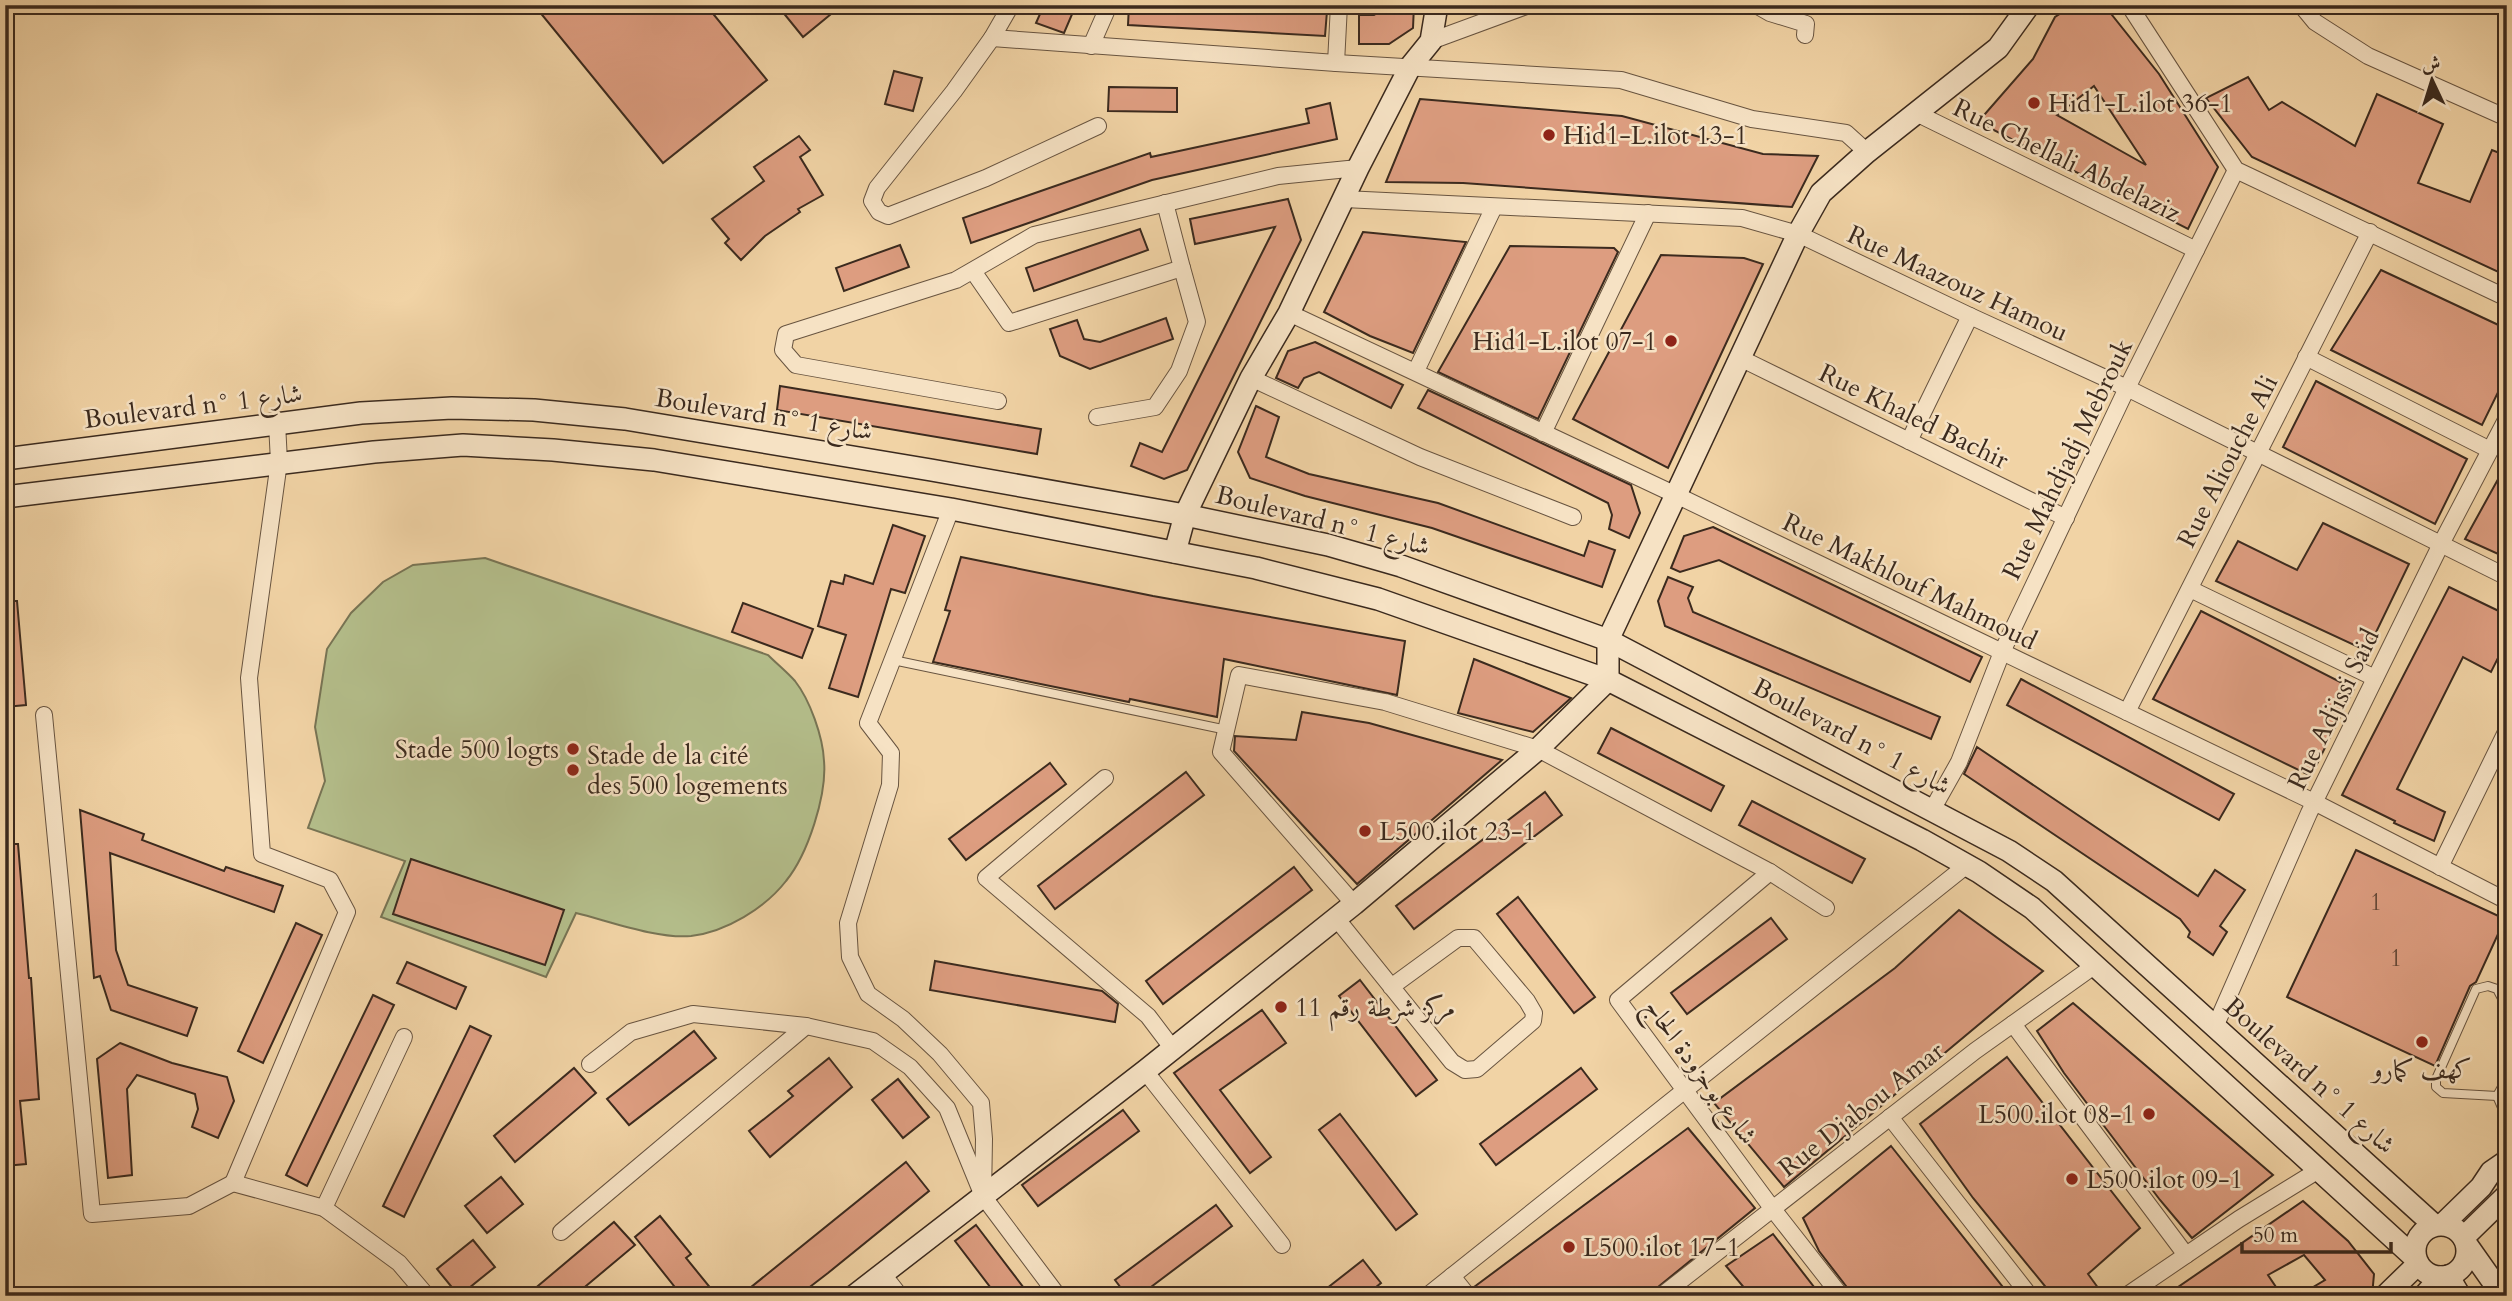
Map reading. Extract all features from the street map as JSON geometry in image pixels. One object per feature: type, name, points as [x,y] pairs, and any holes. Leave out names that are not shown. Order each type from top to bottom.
[{"type":"main road","points":[[1175,552],[1185,515],[1251,378],[1289,313],[1410,67],[1431,41],[1437,5]]},
{"type":"main road","points":[[854,1296],[1145,1072],[1354,904],[1538,749],[1608,680],[1608,640],[1798,234],[1821,193],[1867,152],[1998,48],[2029,5]]},
{"type":"main road","name":"Boulevard n° شارع 1","points":[[5,458],[361,413],[452,408],[534,410],[612,418],[1185,515],[1328,545],[1401,566],[1608,640],[2009,851],[2054,881],[2439,1225]]},
{"type":"main road","points":[[5,497],[374,452],[463,445],[553,450],[654,460],[951,509],[1275,572],[1378,599],[1608,680],[1967,865],[2032,908],[2428,1274],[2445,1277],[2460,1296]]},
{"type":"main road","points":[[2385,1296],[2417,1261],[2416,1241],[2420,1234],[2439,1225],[2481,1187],[2491,1172],[2507,1161]]},
{"type":"main road","points":[[2465,1241],[2507,1195]]},
{"type":"main road","points":[[2439,1225],[2455,1228],[2503,1296]]},
{"type":"main road","points":[[2424,1296],[2463,1265],[2467,1252],[2465,1241]]},
{"type":"street","points":[[1011,5],[992,38],[954,91],[877,188],[872,201],[878,212],[888,216],[986,178],[1098,126]]},
{"type":"street","points":[[1091,46],[1109,5]]},
{"type":"street","points":[[1336,63],[1339,5]]},
{"type":"street","points":[[1431,41],[1529,5]]},
{"type":"street","points":[[1756,5],[1770,13],[1806,24],[1805,35]]},
{"type":"street","points":[[2129,5],[2236,170],[2507,298]]},
{"type":"street","points":[[2301,5],[2315,22],[2368,56],[2507,118]]},
{"type":"street","points":[[992,38],[1621,80],[1752,119],[1846,133],[1867,152]]},
{"type":"street","name":"Rue Chellali Abdelaziz","points":[[1916,113],[2196,250]]},
{"type":"street","points":[[998,401],[796,365],[783,350],[786,334],[956,280],[1034,235],[1278,176],[1358,168]]},
{"type":"street","name":"Rue Mahdjadj Mebrouk","points":[[1932,810],[1959,762],[2002,652],[2127,388],[2236,170]]},
{"type":"street","name":"Rue Maazouz Hamou","points":[[1344,199],[1742,218],[1798,234],[1969,317],[2127,388],[2507,577]]},
{"type":"street","points":[[1097,416],[1155,407],[1179,372],[1197,322],[1165,203]]},
{"type":"street","points":[[1416,371],[1494,207]]},
{"type":"street","points":[[1543,433],[1648,214]]},
{"type":"street","name":"Rue Aliouche Ali","points":[[2127,712],[2370,232]]},
{"type":"street","points":[[973,271],[1009,323],[1182,268]]},
{"type":"street","name":"Rue Makhlouf Mahmoud","points":[[1289,313],[1676,495],[2314,802],[2507,901]]},
{"type":"street","points":[[1909,441],[1969,317]]},
{"type":"street","name":"Rue Khaled Bachir","points":[[1740,358],[2066,518]]},
{"type":"street","points":[[2306,358],[2490,450]]},
{"type":"street","points":[[1251,378],[1420,457],[1573,517]]},
{"type":"street","name":"Rue Adjissi Said","points":[[2215,1027],[2314,802],[2441,544],[2507,418]]},
{"type":"street","points":[[44,715],[92,1214],[189,1206],[233,1183],[347,912],[330,880],[262,854],[248,678],[279,462],[277,423]]},
{"type":"street","points":[[951,509],[868,723],[891,753],[890,785],[848,923],[850,957],[868,994],[903,1019],[940,1054],[981,1102],[984,1139],[983,1196]]},
{"type":"street","points":[[2190,589],[2375,678]]},
{"type":"street","points":[[1354,904],[1221,752],[1239,675],[1385,702],[1538,749],[1770,872],[1826,908]]},
{"type":"street","points":[[2440,867],[2507,730]]},
{"type":"street","points":[[1105,778],[986,878],[1148,1016],[1173,1049]]},
{"type":"street","points":[[1427,1296],[1967,865]]},
{"type":"street","name":"شارع بوحزودة الحاج","points":[[1770,872],[1618,1000],[1772,1208],[1841,1296]]},
{"type":"street","points":[[1336,918],[1391,987],[1452,1062],[1465,1070],[1477,1069],[1533,1021],[1534,1013],[1527,1001],[1474,938],[1458,938],[1391,987]]},
{"type":"street","name":"Rue Djabou Amar","points":[[1661,1296],[1890,1117],[2094,966]]},
{"type":"street","points":[[590,1064],[631,1032],[693,1014],[806,1026],[873,1041],[910,1068],[947,1108],[983,1196],[1058,1296]]},
{"type":"street","points":[[2013,1024],[2186,1255]]},
{"type":"street","points":[[561,1232],[806,1026]]},
{"type":"street","points":[[324,1208],[404,1037]]},
{"type":"street","points":[[1145,1072],[1282,1245]]},
{"type":"street","points":[[1890,1117],[2030,1296]]},
{"type":"street","points":[[2126,1296],[2317,1171]]},
{"type":"street","points":[[233,1183],[324,1208],[400,1263],[427,1296]]},
{"type":"street","points":[[882,1273],[900,1296]]},
{"type":"street","points":[[1452,1276],[1468,1296]]},
{"type":"lane","points":[[893,660],[1227,730]]},
{"type":"lane","points":[[2497,1096],[2443,1093],[2436,1087],[2436,1079],[2476,989],[2488,986],[2497,989],[2507,1008]]},
{"type":"lane","points":[[2497,1096],[2507,1078]]},
{"type":"lane","points":[[2497,1096],[2507,1119]]},
{"type":"green space","name":"Stade de la cité des 500 logements","points":[[485,558],[768,655],[795,681],[811,708],[821,741],[824,761],[822,790],[814,824],[802,856],[786,881],[756,909],[718,930],[691,936],[648,932],[576,913],[546,977],[381,917],[405,861],[308,828],[325,781],[315,727],[327,649],[351,613],[383,582],[413,565]]},
{"type":"building","points":[[534,5],[706,5],[767,80],[663,163]]},
{"type":"building","points":[[777,5],[842,5],[803,37]]},
{"type":"building","points":[[1044,5],[1076,5],[1064,33],[1036,23]]},
{"type":"building","points":[[1129,5],[1222,5],[1327,11],[1325,36],[1128,25]]},
{"type":"building","points":[[1390,5],[1414,5],[1413,28],[1389,44],[1359,44],[1359,15],[1374,15]]},
{"type":"building","name":"Hid1-L.ilot 36-1","points":[[2074,5],[2104,5],[2159,74],[2218,167],[2188,229],[1978,122],[2033,59],[2055,17]],"holes":[[[2094,86],[2146,165],[2057,115]]]},
{"type":"building","points":[[894,71],[922,78],[913,111],[885,104]]},
{"type":"building","points":[[2248,77],[2269,110],[2282,102],[2355,146],[2377,94],[2443,124],[2418,183],[2470,202],[2492,150],[2507,156],[2507,276],[2252,157],[2206,98]]},
{"type":"building","points":[[1109,87],[1177,88],[1177,112],[1108,111]]},
{"type":"building","name":"Hid1-L.ilot 13-1","points":[[1420,99],[1622,116],[1763,154],[1818,156],[1792,207],[1463,183],[1386,182]]},
{"type":"building","points":[[1330,103],[1337,139],[1152,180],[971,243],[963,218],[1150,153],[1151,157],[1309,123],[1306,109]]},
{"type":"building","points":[[799,136],[810,150],[800,157],[823,195],[798,209],[800,212],[765,236],[741,260],[725,243],[729,239],[712,219],[764,181],[754,167]]},
{"type":"building","points":[[1288,199],[1301,240],[1187,470],[1164,479],[1131,466],[1140,443],[1162,452],[1275,227],[1195,244],[1190,219]]},
{"type":"building","points":[[1140,229],[1148,250],[1034,291],[1026,268]]},
{"type":"building","points":[[1363,232],[1466,242],[1413,353],[1370,336],[1324,312]]},
{"type":"building","points":[[900,245],[909,267],[844,291],[836,268]]},
{"type":"building","points":[[1510,246],[1614,248],[1618,252],[1538,419],[1438,372]]},
{"type":"building","name":"Hid1-L.ilot 07-1","points":[[1661,255],[1744,258],[1763,264],[1668,468],[1573,419]]},
{"type":"building","points":[[2381,270],[2507,329],[2507,374],[2482,425],[2331,350]]},
{"type":"building","points":[[1166,318],[1173,339],[1090,369],[1060,356],[1050,329],[1077,320],[1084,339],[1100,342]]},
{"type":"building","points":[[1315,342],[1403,385],[1391,408],[1319,372],[1304,378],[1298,388],[1276,378],[1288,351]]},
{"type":"building","points":[[2316,381],[2467,459],[2435,524],[2283,447]]},
{"type":"building","points":[[780,386],[1041,429],[1037,454],[777,410]]},
{"type":"building","points":[[1428,390],[1631,485],[1640,513],[1629,538],[1609,529],[1612,515],[1608,503],[1418,408]]},
{"type":"building","points":[[1256,406],[1279,417],[1266,457],[1309,474],[1438,503],[1584,556],[1589,541],[1615,550],[1602,587],[1432,528],[1305,496],[1250,478],[1238,452]]},
{"type":"building","points":[[2507,463],[2507,558],[2465,539]]},
{"type":"building","points":[[2323,523],[2409,564],[2367,651],[2216,581],[2238,541],[2297,570]]},
{"type":"building","points":[[893,525],[925,536],[905,593],[891,589],[858,697],[829,688],[846,635],[818,626],[831,581],[843,584],[845,575],[873,584]]},
{"type":"building","points":[[1713,527],[1982,657],[1970,682],[1719,560],[1680,572],[1671,568],[1684,536]]},
{"type":"building","points":[[961,557],[1153,596],[1405,641],[1397,695],[1224,659],[1217,717],[933,662],[950,611],[945,610]]},
{"type":"building","points":[[1668,577],[1693,587],[1688,598],[1693,612],[1940,717],[1931,739],[1665,626],[1658,601]]},
{"type":"building","points":[[2449,587],[2507,615],[2507,640],[2491,672],[2463,657],[2397,789],[2445,812],[2434,841],[2342,795]]},
{"type":"building","points":[[5,601],[17,601],[26,705],[5,707]]},
{"type":"building","points":[[743,603],[813,629],[802,658],[732,632]]},
{"type":"building","points":[[2201,611],[2354,689],[2311,776],[2153,699]]},
{"type":"building","points":[[1474,659],[1571,698],[1533,732],[1458,713]]},
{"type":"building","points":[[2021,679],[2234,794],[2219,820],[2007,705]]},
{"type":"building","name":"L500.ilot 23-1","points":[[1302,712],[1369,723],[1502,760],[1357,884],[1234,751],[1235,736],[1296,740]]},
{"type":"building","points":[[1611,728],[1724,786],[1711,811],[1598,753]]},
{"type":"building","points":[[1977,747],[2198,896],[2215,870],[2245,890],[2220,926],[2227,932],[2213,955],[2188,937],[2190,932],[2180,919],[1964,774]]},
{"type":"building","points":[[1050,763],[1066,784],[966,860],[949,839]]},
{"type":"building","points":[[1186,772],[1204,795],[1055,909],[1038,886]]},
{"type":"building","points":[[1545,792],[1562,815],[1414,929],[1396,906]]},
{"type":"building","points":[[1752,801],[1865,859],[1852,883],[1739,825]]},
{"type":"building","points":[[80,810],[144,834],[142,840],[224,871],[226,867],[283,886],[274,912],[110,853],[116,950],[128,985],[197,1008],[187,1036],[111,1010],[100,976],[94,978]]},
{"type":"building","points":[[5,844],[18,844],[39,1099],[20,1101],[26,1164],[5,1166]]},
{"type":"building","points":[[2356,850],[2505,919],[2476,982],[2470,986],[2435,1066],[2287,997]]},
{"type":"building","points":[[411,859],[564,910],[545,965],[393,914]]},
{"type":"building","points":[[1294,867],[1312,890],[1163,1004],[1146,981]]},
{"type":"building","points":[[1518,897],[1595,997],[1574,1013],[1497,914]]},
{"type":"building","points":[[1959,910],[2043,971],[1784,1187],[1714,1103],[1895,968]]},
{"type":"building","points":[[1771,918],[1787,939],[1687,1014],[1671,993]]},
{"type":"building","points":[[296,923],[322,935],[263,1063],[238,1051]]},
{"type":"building","points":[[935,961],[1102,991],[1118,1004],[1115,1022],[930,990]]},
{"type":"building","points":[[407,962],[466,987],[456,1009],[397,983]]},
{"type":"building","points":[[1360,980],[1437,1080],[1416,1096],[1339,996]]},
{"type":"building","points":[[373,995],[394,1005],[307,1186],[286,1175]]},
{"type":"building","name":"L500.ilot 08-1","points":[[2073,1003],[2273,1175],[2192,1238],[2064,1073],[2037,1031]]},
{"type":"building","points":[[1262,1010],[1286,1043],[1220,1090],[1271,1157],[1250,1173],[1174,1073]]},
{"type":"building","points":[[470,1026],[491,1036],[404,1217],[383,1206]]},
{"type":"building","points":[[694,1031],[716,1058],[629,1125],[607,1099]]},
{"type":"building","points":[[120,1043],[172,1063],[227,1077],[234,1101],[218,1138],[192,1127],[198,1109],[195,1094],[137,1075],[127,1089],[132,1175],[108,1178],[97,1059]]},
{"type":"building","name":"L500.ilot 09-1","points":[[2007,1057],[2140,1228],[2088,1274],[2104,1296],[2053,1296],[1973,1198],[1920,1124]]},
{"type":"building","points":[[829,1058],[852,1087],[770,1157],[749,1131],[793,1096],[788,1091]]},
{"type":"building","points":[[574,1068],[596,1093],[515,1162],[494,1136]]},
{"type":"building","points":[[1581,1068],[1597,1089],[1496,1165],[1480,1144]]},
{"type":"building","points":[[898,1079],[929,1117],[903,1138],[872,1100]]},
{"type":"building","points":[[1123,1110],[1139,1131],[1038,1206],[1022,1185]]},
{"type":"building","points":[[1340,1114],[1417,1214],[1396,1230],[1319,1130]]},
{"type":"building","name":"L500.ilot 17-1","points":[[1688,1128],[1755,1208],[1647,1296],[1478,1296],[1474,1287]]},
{"type":"building","points":[[1891,1146],[2010,1296],[1851,1296],[1819,1251],[1803,1218]]},
{"type":"building","points":[[906,1162],[929,1191],[828,1273],[798,1296],[740,1296]]},
{"type":"building","points":[[501,1177],[523,1204],[487,1233],[465,1206]]},
{"type":"building","points":[[2303,1201],[2348,1241],[2374,1274],[2372,1296],[2298,1296],[2325,1280],[2304,1255],[2268,1275],[2282,1296],[2165,1296]]},
{"type":"building","points":[[1216,1205],[1232,1226],[1139,1296],[1127,1296],[1115,1280]]},
{"type":"building","points":[[660,1216],[691,1254],[686,1258],[717,1296],[682,1296],[635,1237]]},
{"type":"building","points":[[614,1222],[635,1245],[574,1296],[526,1296]]},
{"type":"building","points":[[976,1225],[1030,1296],[997,1296],[955,1241]]},
{"type":"building","points":[[1773,1234],[1821,1296],[1751,1296],[1726,1266]]},
{"type":"building","points":[[473,1240],[495,1267],[459,1296],[437,1269]]},
{"type":"building","points":[[1363,1260],[1381,1283],[1365,1296],[1317,1296]]},
{"type":"place","name":"Hid1-L.ilot 36-1","points":[[2034,103]]},
{"type":"place","name":"Hid1-L.ilot 13-1","points":[[1549,135]]},
{"type":"place","name":"Hid1-L.ilot 07-1","points":[[1671,341]]},
{"type":"place","name":"Stade 500 logts","points":[[573,749]]},
{"type":"place","name":"Stade de la cité des 500 logements","points":[[573,770]]},
{"type":"place","name":"L500.ilot 23-1","points":[[1365,831]]},
{"type":"place","name":"مركز شرطة رقم 11","points":[[1281,1007]]},
{"type":"place","name":"كهف كمارو","points":[[2422,1042]]},
{"type":"place","name":"L500.ilot 08-1","points":[[2149,1114]]},
{"type":"place","name":"L500.ilot 09-1","points":[[2072,1179]]},
{"type":"place","name":"L500.ilot 17-1","points":[[1569,1247]]}]
